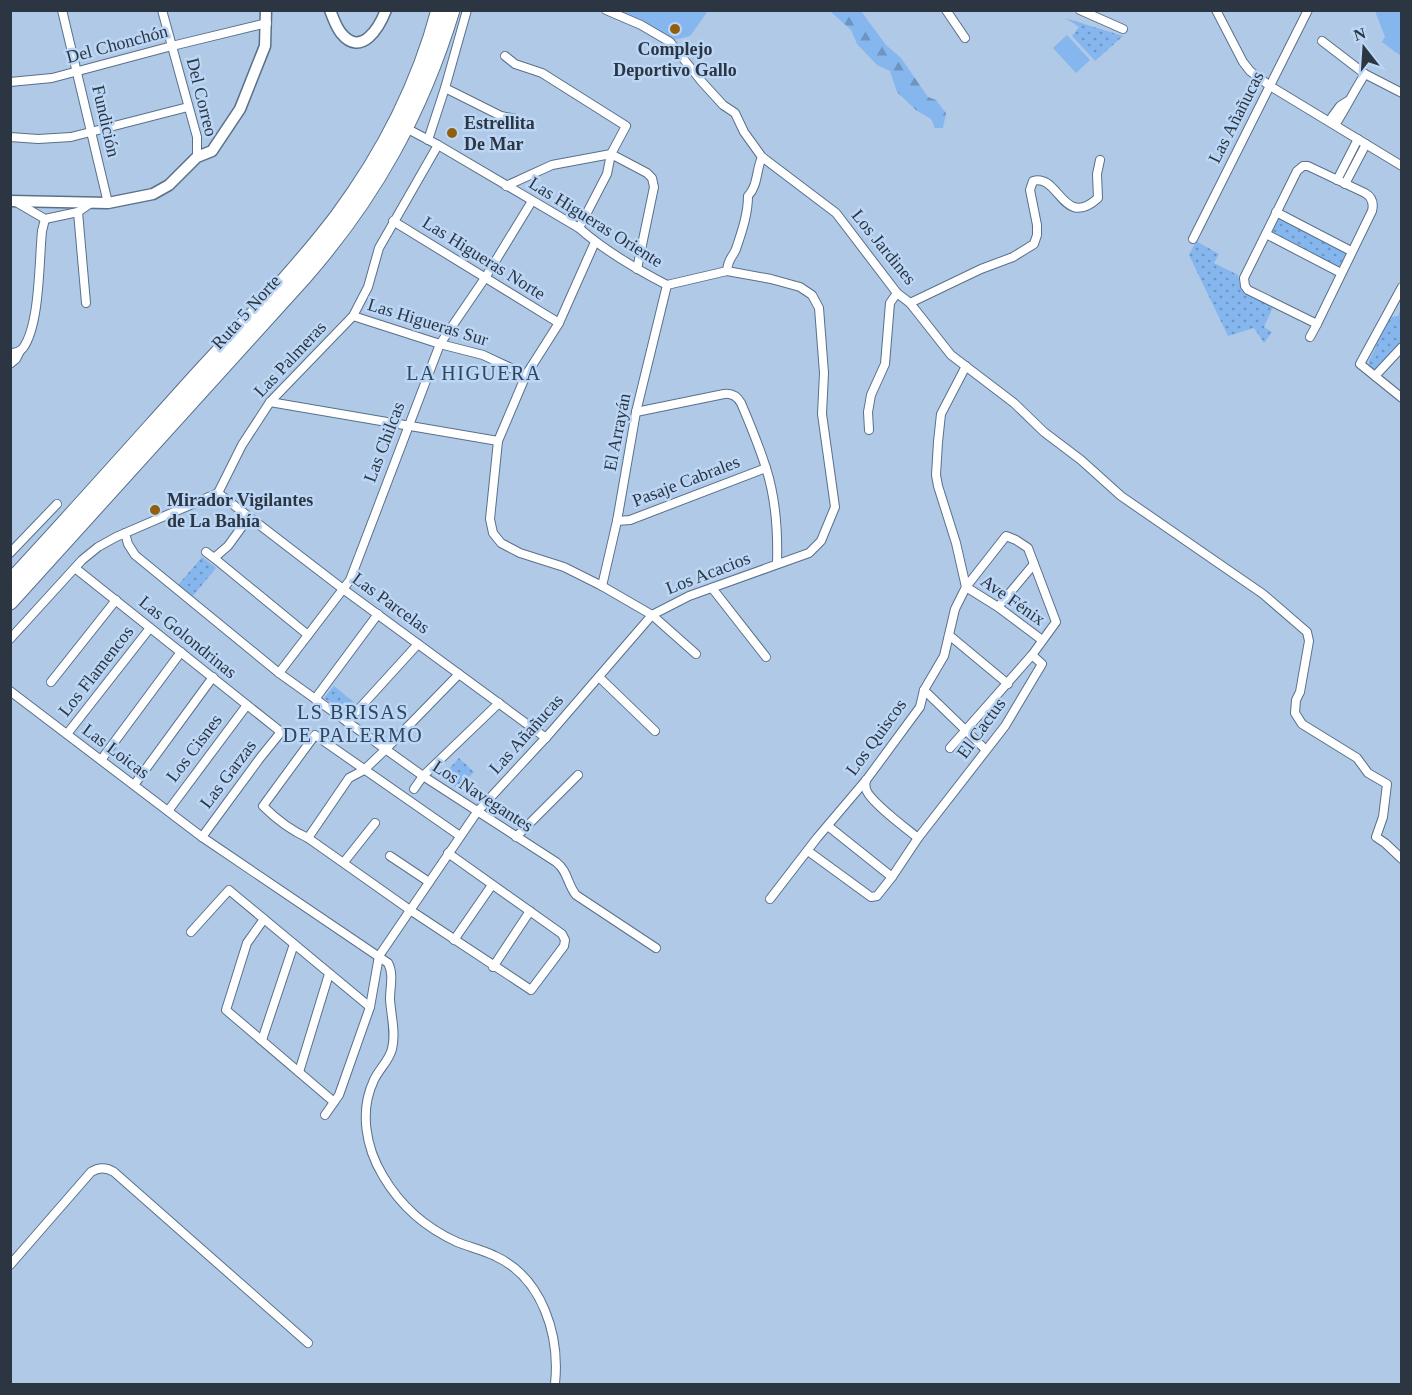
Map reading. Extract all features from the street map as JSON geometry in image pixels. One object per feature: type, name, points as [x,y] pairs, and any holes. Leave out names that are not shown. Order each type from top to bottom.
[{"type":"highway","name":"Ruta 5 Norte","points":[[10,582],[306,255],[349,200],[375,159],[401,126],[440,10]]},
{"type":"highway","name":"Ruta 5 Norte","points":[[10,602],[315,264],[365,199],[401,126],[430,75],[452,10]]},
{"type":"street","name":"Fundición","points":[[62,10],[108,203]]},
{"type":"street","name":"Del Correo","points":[[162,10],[198,141],[197,156]]},
{"type":"street","points":[[13,202],[108,203],[143,197],[161,190],[197,156],[212,151],[240,109],[265,46],[266,10]]},
{"type":"street","points":[[330,10],[341,33],[348,39],[356,41],[368,39],[375,33],[386,10]]},
{"type":"street","points":[[428,140],[467,10]]},
{"type":"street","name":"Los Jardines","points":[[606,10],[641,25],[670,42],[723,105],[735,113],[744,132],[762,157],[836,213],[897,293],[910,303],[951,355],[1014,403],[1044,432],[1121,496],[1263,594],[1307,632],[1310,641],[1295,713],[1302,724],[1357,758],[1368,773],[1387,784],[1383,816],[1376,837],[1401,859]]},
{"type":"street","points":[[946,10],[965,38]]},
{"type":"street","points":[[1080,10],[1123,29]]},
{"type":"street","points":[[1216,10],[1250,71],[1270,86],[1401,166]]},
{"type":"street","name":"Las Añañucas","points":[[1193,239],[1308,10]]},
{"type":"street","name":"Del Chonchón","points":[[10,82],[45,79],[172,45],[267,23]]},
{"type":"street","points":[[1322,41],[1365,74],[1401,93]]},
{"type":"street","points":[[505,56],[514,64],[542,73],[626,126],[611,154],[607,174],[579,228]]},
{"type":"street","points":[[1332,123],[1346,110],[1348,101],[1365,74]]},
{"type":"street","points":[[445,88],[501,116],[516,120]]},
{"type":"street","points":[[10,136],[49,139],[91,132],[188,106]]},
{"type":"street","name":"Las Higueras Oriente","points":[[401,126],[438,145],[579,228],[595,242],[667,285],[727,271],[800,287],[812,295],[819,308],[824,373],[822,414],[835,507],[816,548],[809,553],[777,564]]},
{"type":"street","points":[[1341,182],[1362,142]]},
{"type":"street","name":"Las Palmeras","points":[[218,494],[242,445],[270,402],[307,361],[353,316],[368,288],[379,248],[438,145]]},
{"type":"street","points":[[506,186],[552,165],[611,154],[647,173],[654,181],[654,187],[637,269]]},
{"type":"street","points":[[727,271],[730,257],[736,251],[747,214],[748,196],[755,189],[757,167],[762,157]]},
{"type":"street","points":[[910,303],[1013,256],[1034,244],[1037,225],[1030,189],[1033,181],[1038,179],[1050,185],[1063,202],[1070,206],[1078,207],[1092,203],[1098,198],[1097,174],[1100,160]]},
{"type":"street","points":[[1310,337],[1317,324],[1351,251],[1372,211],[1373,204],[1368,195],[1308,166],[1301,167],[1244,278],[1248,290],[1317,324]]},
{"type":"street","name":"Las Chilcas","points":[[279,673],[350,580],[407,425],[440,344],[485,278],[532,201]]},
{"type":"street","points":[[13,202],[45,219],[78,212],[91,203]]},
{"type":"street","points":[[78,212],[86,303]]},
{"type":"street","points":[[1276,212],[1351,251]]},
{"type":"street","points":[[10,364],[16,359],[15,352],[24,347],[34,321],[45,219]]},
{"type":"street","name":"Las Higueras Norte","points":[[393,221],[559,323]]},
{"type":"street","points":[[1266,234],[1341,273]]},
{"type":"street","points":[[595,242],[559,323],[526,375],[498,441],[490,519],[493,533],[498,540],[520,553],[564,567],[652,615],[696,654]]},
{"type":"street","name":"El Arrayán","points":[[602,586],[617,520],[636,412],[667,285]]},
{"type":"street","points":[[1401,287],[1360,364],[1401,398]]},
{"type":"street","points":[[869,430],[870,395],[885,364],[890,303],[897,293]]},
{"type":"street","name":"Las Higueras Sur","points":[[353,316],[440,344],[483,355],[526,375]]},
{"type":"street","points":[[1375,376],[1401,347]]},
{"type":"street","points":[[966,366],[941,414],[936,475],[966,587]]},
{"type":"street","points":[[636,412],[724,394],[735,395],[741,403],[766,468],[775,513],[777,564]]},
{"type":"street","points":[[270,402],[498,441]]},
{"type":"street","name":"Pasaje Cabrales","points":[[617,520],[630,520],[766,468]]},
{"type":"street","points":[[10,639],[75,568],[98,547],[125,533],[218,494]]},
{"type":"street","name":"Las Parcelas","points":[[218,494],[546,738]]},
{"type":"street","points":[[10,553],[57,504]]},
{"type":"street","points":[[214,558],[228,546],[249,517]]},
{"type":"street","name":"Los Navegantes","points":[[125,533],[128,544],[135,555],[279,673],[423,777],[560,865],[566,872],[576,895],[656,948]]},
{"type":"street","name":"Los Quiscos","points":[[770,899],[867,779],[920,707],[924,690],[944,656],[955,609],[966,587],[1006,536],[1028,548],[1034,564]]},
{"type":"street","points":[[206,552],[308,634]]},
{"type":"street","name":"Los Acacios","points":[[652,615],[678,600],[777,564]]},
{"type":"street","points":[[950,748],[1008,684],[1056,622],[1034,564],[998,607]]},
{"type":"street","name":"Las Golondrinas","points":[[75,568],[281,732]]},
{"type":"street","name":"Ave Fénix","points":[[966,587],[998,607],[1042,640]]},
{"type":"street","points":[[711,588],[766,657]]},
{"type":"street","points":[[51,682],[116,600]]},
{"type":"street","points":[[315,699],[378,614]]},
{"type":"street","name":"Las Añañucas","points":[[325,1115],[341,1090],[370,1007],[379,956],[477,812],[546,738],[652,615]]},
{"type":"street","name":"Los Flamencos","points":[[67,734],[150,628]]},
{"type":"street","points":[[949,635],[1008,684]]},
{"type":"street","points":[[347,722],[418,644]]},
{"type":"street","points":[[101,760],[181,652]]},
{"type":"street","name":"El Cactus","points":[[808,851],[871,897],[877,896],[918,838],[1005,726],[1042,664],[1032,655]]},
{"type":"street","points":[[308,838],[349,778],[364,770],[459,674]]},
{"type":"street","points":[[134,785],[213,677]]},
{"type":"street","points":[[599,677],[655,731]]},
{"type":"street","points":[[924,690],[986,750]]},
{"type":"street","name":"Las Loicas","points":[[10,691],[202,837],[379,956]]},
{"type":"street","points":[[414,789],[423,777],[499,703]]},
{"type":"street","name":"Los Cisnes","points":[[168,811],[247,705]]},
{"type":"street","name":"Las Garzas","points":[[202,837],[281,732]]},
{"type":"street","points":[[448,854],[562,934],[564,943],[562,949],[531,990],[410,910],[344,862],[278,821],[263,806],[315,735],[460,836]]},
{"type":"street","points":[[516,837],[578,775]]},
{"type":"street","points":[[867,779],[865,786],[871,797],[918,838]]},
{"type":"street","points":[[344,862],[375,823]]},
{"type":"street","points":[[828,826],[892,877]]},
{"type":"street","points":[[390,856],[429,882]]},
{"type":"street","points":[[454,940],[492,885]]},
{"type":"street","points":[[191,932],[229,890],[370,1007]]},
{"type":"street","points":[[494,967],[530,911]]},
{"type":"street","points":[[264,919],[254,930],[247,943],[226,1010],[334,1102]]},
{"type":"street","points":[[262,1040],[294,944]]},
{"type":"street","points":[[379,956],[388,963],[391,970],[390,998],[394,1040],[391,1053],[377,1075],[369,1094],[366,1131],[371,1152],[382,1175],[396,1195],[423,1222],[457,1242],[496,1256],[514,1269],[530,1286],[547,1315],[554,1335],[555,1384]]},
{"type":"street","points":[[299,1071],[329,974]]},
{"type":"street","points":[[10,1265],[88,1174],[99,1168],[107,1168],[308,1343]]},
{"type":"green space","name":"Complejo Deportivo Gallo","points":[[616,11],[708,11],[690,36],[674,40]]},
{"type":"green space","points":[[830,11],[861,11],[886,45],[901,58],[928,97],[936,100],[946,113],[943,128],[935,128],[931,119],[916,110],[897,92],[890,71],[877,65],[857,44],[851,30]]},
{"type":"green space","points":[[1375,11],[1401,11],[1401,56],[1382,42],[1385,37]]},
{"type":"green space","points":[[1065,18],[1123,36],[1095,61],[1072,36],[1079,27]]},
{"type":"green space","points":[[1067,35],[1090,60],[1076,73],[1053,48]]},
{"type":"green space","points":[[1279,218],[1347,252],[1339,268],[1271,234]]},
{"type":"green space","points":[[1196,241],[1219,254],[1214,263],[1238,275],[1239,282],[1246,292],[1273,307],[1264,327],[1272,332],[1264,343],[1254,328],[1228,336],[1189,255]]},
{"type":"green space","points":[[1401,309],[1401,342],[1376,371],[1369,366],[1369,361],[1390,317],[1398,316]]},
{"type":"green space","points":[[202,557],[216,568],[192,597],[178,585]]},
{"type":"green space","points":[[334,686],[356,704],[347,715],[324,698]]},
{"type":"green space","points":[[459,758],[474,772],[458,789],[443,775]]},
{"type":"place","name":"Complejo Deportivo Gallo","points":[[675,29]]},
{"type":"place","name":"Estrellita De Mar","points":[[452,133]]},
{"type":"place","name":"Mirador Vigilantes de La Bahía","points":[[155,510]]},
{"type":"district","name":"LA HIGUERA","points":[[474,373]]},
{"type":"district","name":"LS BRISAS DE PALERMO","points":[[353,724]]}]
